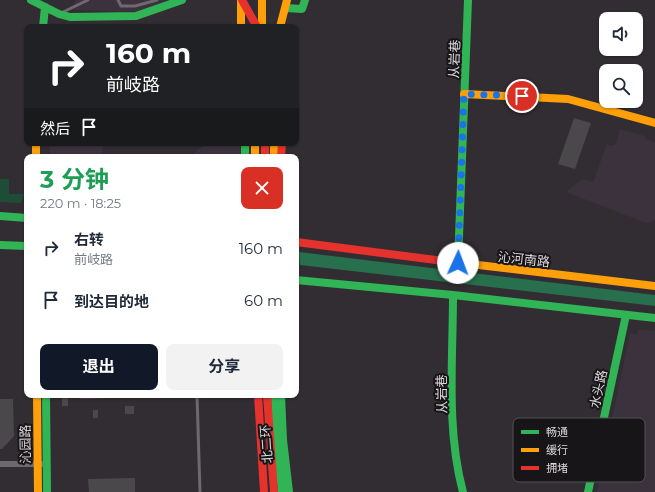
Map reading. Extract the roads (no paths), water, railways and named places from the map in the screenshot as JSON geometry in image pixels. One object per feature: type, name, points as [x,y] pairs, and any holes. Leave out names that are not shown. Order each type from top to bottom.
[{"type":"main road","points":[[31,0],[44,8],[70,17],[136,16],[182,0]]},
{"type":"main road","points":[[241,24],[242,0]]},
{"type":"main road","points":[[242,0],[255,24]]},
{"type":"main road","points":[[258,24],[262,0]]},
{"type":"main road","points":[[286,8],[302,9],[305,0]]},
{"type":"main road","name":"从岩巷","points":[[458,263],[468,0]]},
{"type":"main road","points":[[43,24],[44,8]]},
{"type":"main road","points":[[281,24],[286,8]]},
{"type":"main road","points":[[286,8],[286,24]]},
{"type":"main road","points":[[261,9],[262,24]]},
{"type":"main road","points":[[464,94],[568,99],[655,123]]},
{"type":"main road","points":[[245,149],[256,149]]},
{"type":"main road","points":[[0,216],[24,218]]},
{"type":"main road","name":"沁河南路","points":[[299,242],[655,286]]},
{"type":"main road","points":[[0,245],[24,246]]},
{"type":"main road","points":[[299,280],[453,295],[655,318]]},
{"type":"main road","name":"从岩巷","points":[[453,295],[454,450],[463,492]]},
{"type":"main road","name":"水头路","points":[[604,418],[626,315]]},
{"type":"main road","name":"沁园路","points":[[37,398],[38,492]]},
{"type":"main road","points":[[46,398],[47,492]]},
{"type":"main road","points":[[258,398],[264,492]]},
{"type":"main road","name":"北二环","points":[[267,398],[274,492]]},
{"type":"main road","name":"北二环","points":[[275,398],[277,448],[282,492]]},
{"type":"main road","points":[[282,398],[283,440],[288,492]]},
{"type":"main road","name":"水头路","points":[[588,492],[590,482]]},
{"type":"street","points":[[0,464],[47,464]]},
{"type":"lane","points":[[58,14],[88,0]]},
{"type":"lane","points":[[118,0],[121,6],[135,6],[157,0]]},
{"type":"lane","points":[[196,398],[200,492]]}]
